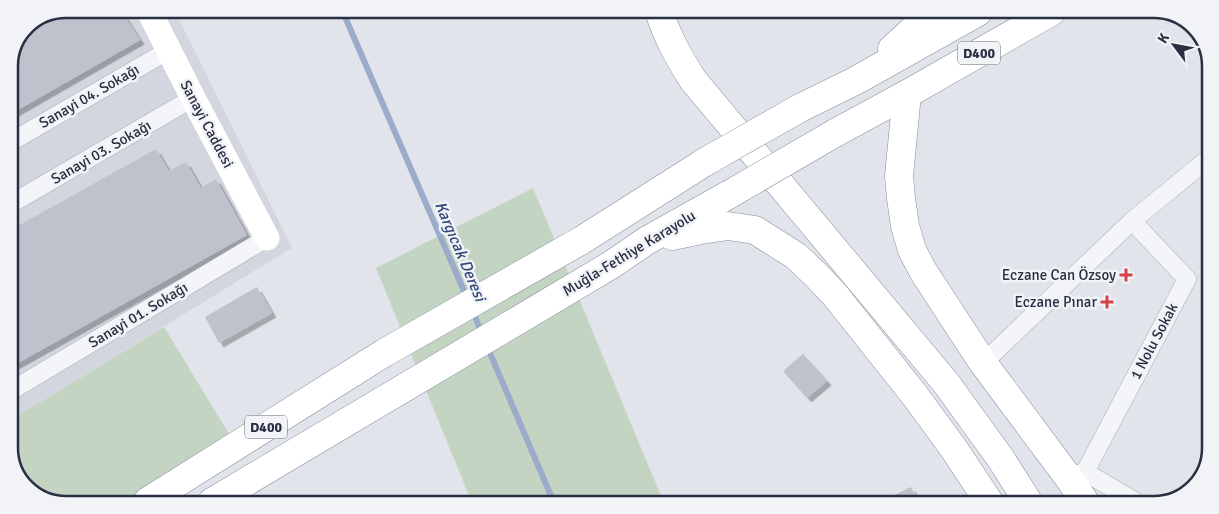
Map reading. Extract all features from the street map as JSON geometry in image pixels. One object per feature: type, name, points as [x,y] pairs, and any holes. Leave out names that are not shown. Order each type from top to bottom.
[{"type":"highway","points":[[661,18],[676,52],[694,80],[946,383],[1001,459],[1024,496]]},
{"type":"highway","points":[[855,81],[916,28],[924,18]]},
{"type":"highway","name":"D400","points":[[158,496],[384,354],[582,240],[705,162],[800,108],[855,81],[967,18]]},
{"type":"highway","name":"Muğla-Fethiye Karayolu","points":[[222,496],[611,265],[646,242],[1040,18]]},
{"type":"highway","points":[[907,94],[899,176],[907,234],[912,250],[923,271],[983,362],[1077,475],[1084,496]]},
{"type":"highway","points":[[646,242],[728,226],[755,230],[796,256],[835,295],[916,396],[985,496]]},
{"type":"street","name":"Sanayi Caddesi","points":[[153,18],[267,238]]},
{"type":"street","name":"Sanayi 04. Sokağı","points":[[18,138],[169,50]]},
{"type":"street","name":"Sanayi 03. Sokağı","points":[[18,200],[194,98]]},
{"type":"street","points":[[983,362],[1132,221],[1201,164]]},
{"type":"street","name":"1 Nolu Sokak","points":[[1077,475],[1187,279],[1132,221]]},
{"type":"street","name":"Sanayi 01. Sokağı","points":[[18,387],[267,238]]},
{"type":"street","points":[[1077,475],[1122,496]]},
{"type":"shaded area","points":[[56,18],[178,18],[292,248],[18,415],[18,62],[22,44],[27,36],[41,24]]},
{"type":"green space","points":[[533,188],[661,496],[469,496],[376,268]]},
{"type":"green space","points":[[164,327],[231,437],[138,496],[56,496],[36,487],[27,478],[21,467],[18,452],[18,416]]},
{"type":"building","points":[[56,18],[126,18],[140,40],[18,110],[19,53],[27,36],[41,24]]},
{"type":"building","points":[[156,149],[169,171],[186,162],[201,188],[216,179],[247,235],[18,363],[18,226]]},
{"type":"building","points":[[257,287],[272,313],[219,343],[205,317]]},
{"type":"building","points":[[803,354],[827,381],[807,398],[783,371]]},
{"type":"building","points":[[911,487],[916,496],[892,496]]},
{"type":"waterway","name":"Kargıcak Deresi","points":[[345,18],[467,298]]},
{"type":"waterway","name":"Kargıcak Deresi","points":[[472,309],[482,334]]},
{"type":"waterway","name":"Kargıcak Deresi","points":[[487,346],[551,496]]},
{"type":"place","name":"Eczane Can Özsoy","points":[[1126,275]]},
{"type":"place","name":"Eczane Pınar","points":[[1107,302]]}]
